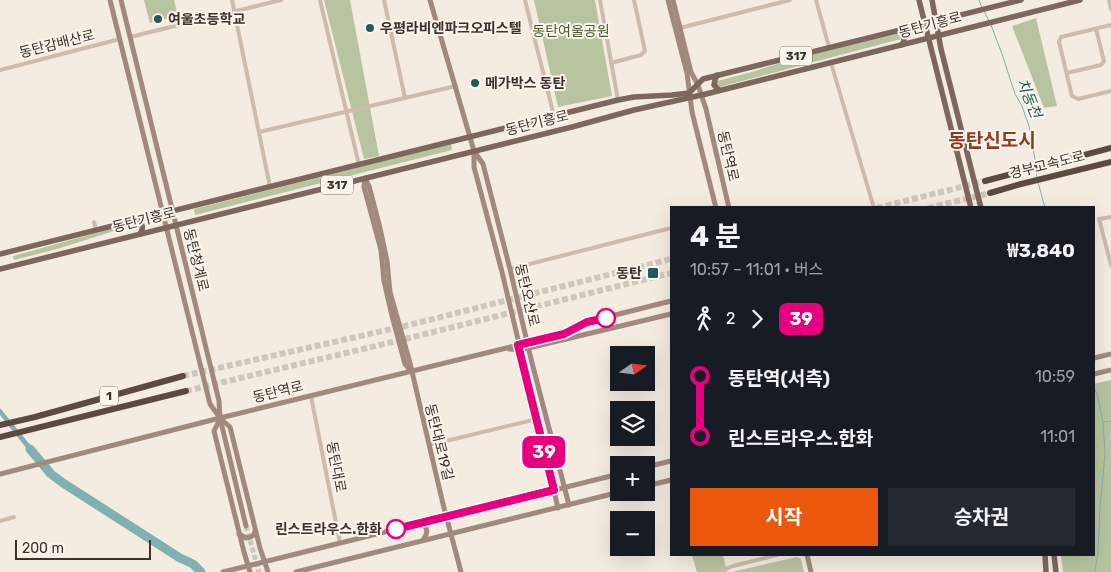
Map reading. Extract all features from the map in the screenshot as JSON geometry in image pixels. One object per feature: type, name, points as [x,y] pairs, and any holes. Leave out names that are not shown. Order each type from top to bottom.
[{"type":"highway","name":"경부고속도로","points":[[985,181],[1111,148]]},
{"type":"highway","name":"경부고속도로","points":[[990,193],[1111,162]]},
{"type":"highway","name":"1","points":[[0,425],[183,376]]},
{"type":"highway","name":"1","points":[[0,437],[186,391]]},
{"type":"main road","points":[[920,0],[970,206]]},
{"type":"main road","points":[[932,0],[941,49],[980,206]]},
{"type":"main road","name":"동탄기흥로","points":[[0,268],[572,127],[689,95],[703,79],[717,75],[1020,0]]},
{"type":"main road","name":"동탄기흥로","points":[[0,254],[618,100],[634,97],[701,95],[1080,0]]},
{"type":"main road","points":[[897,30],[901,32],[904,38],[904,42],[901,45]]},
{"type":"main road","points":[[717,75],[714,85],[719,90]]},
{"type":"main road","points":[[136,220],[141,222],[143,226],[140,234]]},
{"type":"main road","points":[[1045,556],[1046,572]]},
{"type":"main road","points":[[1054,556],[1056,572]]},
{"type":"street","points":[[110,0],[210,404],[220,418],[230,427],[260,548],[268,572]]},
{"type":"street","name":"동탄청계로","points":[[120,0],[219,401],[220,418],[246,526]]},
{"type":"street","points":[[232,0],[270,187]]},
{"type":"street","points":[[130,37],[281,0]]},
{"type":"street","points":[[320,0],[359,165]]},
{"type":"street","points":[[384,0],[405,98]]},
{"type":"street","name":"동탄오산로","points":[[430,0],[474,151],[474,166],[558,508]]},
{"type":"street","points":[[526,0],[554,116]]},
{"type":"street","points":[[600,0],[618,100]]},
{"type":"street","points":[[611,63],[641,55],[645,51],[634,0]]},
{"type":"street","name":"동탄역로","points":[[668,0],[687,73],[692,112],[716,206]]},
{"type":"street","name":"동탄역로","points":[[673,0],[691,72],[698,85],[706,109],[729,206]]},
{"type":"street","points":[[680,28],[790,0]]},
{"type":"street","points":[[816,0],[830,47]]},
{"type":"street","points":[[1109,0],[1111,9]]},
{"type":"street","points":[[1111,25],[1061,37],[1059,42],[1072,96],[1078,99],[1111,91]]},
{"type":"street","points":[[1067,73],[1102,65],[1104,60],[1096,29]]},
{"type":"street","name":"동탄감배산로","points":[[0,70],[120,39]]},
{"type":"street","points":[[831,63],[873,206]]},
{"type":"street","points":[[259,132],[456,86]]},
{"type":"street","name":"동탄오산로","points":[[474,151],[483,164],[569,505]]},
{"type":"street","name":"동탄대로19길","points":[[365,178],[364,187],[381,250],[384,281],[392,316],[405,364],[411,372],[461,572]]},
{"type":"street","points":[[1111,217],[1099,219],[1109,249],[1111,265]]},
{"type":"street","points":[[94,222],[96,230]]},
{"type":"street","points":[[510,269],[670,228]]},
{"type":"street","name":"동탄역로","points":[[528,346],[564,334],[587,322],[670,301]]},
{"type":"street","name":"동탄역로","points":[[0,474],[507,348],[519,348],[670,314]]},
{"type":"street","points":[[1095,358],[1111,354]]},
{"type":"street","points":[[1095,374],[1111,370]]},
{"type":"street","name":"동탄대로","points":[[311,396],[340,543]]},
{"type":"street","points":[[220,418],[214,431],[249,569]]},
{"type":"street","points":[[429,445],[537,419]]},
{"type":"street","points":[[655,465],[670,461]]},
{"type":"street","points":[[548,466],[552,468],[558,464]]},
{"type":"street","points":[[224,572],[249,569],[264,562],[610,476]]},
{"type":"street","points":[[655,484],[670,480]]},
{"type":"street","points":[[296,572],[610,495]]},
{"type":"street","points":[[0,520],[14,517]]},
{"type":"street","points":[[423,522],[427,529],[423,540]]},
{"type":"street","points":[[239,534],[246,538],[252,538],[255,528]]},
{"type":"street","points":[[717,572],[773,556]]},
{"type":"street","points":[[807,556],[811,572]]},
{"type":"green space","points":[[144,0],[174,0],[178,16],[150,23]]},
{"type":"green space","points":[[324,0],[350,0],[379,156],[364,159]]},
{"type":"green space","name":"동탄여울공원","points":[[534,0],[595,0],[612,96],[558,107]]},
{"type":"green space","points":[[1036,18],[1057,106],[1044,108],[1012,26]]},
{"type":"green space","points":[[896,33],[901,39],[720,87],[716,85],[717,81],[786,61]]},
{"type":"green space","points":[[451,144],[452,150],[195,215],[194,209]]},
{"type":"green space","points":[[135,222],[136,225],[14,260],[13,256]]},
{"type":"green space","points":[[1111,380],[1111,572],[1063,572],[1061,556],[1095,556],[1095,384]]},
{"type":"green space","points":[[692,556],[723,556],[727,572],[697,572]]},
{"type":"green space","points":[[797,557],[801,559],[804,572],[732,572]]},
{"type":"water","points":[[0,408],[40,457],[35,459],[0,415]]},
{"type":"waterway","name":"치동천","points":[[979,0],[982,8]]},
{"type":"waterway","name":"치동천","points":[[984,11],[989,21]]},
{"type":"waterway","name":"치동천","points":[[991,25],[1015,94],[1022,106],[1029,126],[1036,165]]},
{"type":"waterway","name":"치동천","points":[[1036,169],[1037,178]]},
{"type":"waterway","name":"치동천","points":[[1038,182],[1044,206]]},
{"type":"waterway","name":"치동천","points":[[1095,391],[1103,422],[1105,453],[1095,572]]},
{"type":"waterway","points":[[1104,422],[1111,421]]},
{"type":"waterway","points":[[30,449],[51,474],[63,483],[180,558],[193,564],[201,572]]},
{"type":"tunnel","points":[[885,206],[985,181]]},
{"type":"tunnel","points":[[936,206],[990,193]]},
{"type":"tunnel","points":[[183,376],[409,325],[670,259]]},
{"type":"tunnel","points":[[186,391],[670,273]]},
{"type":"tunnel","points":[[246,526],[259,572]]},
{"type":"bus line","name":"39","points":[[396,529],[554,490],[518,345],[564,334],[587,322],[606,318]]},
{"type":"place","name":"여울초등학교","points":[[158,19]]},
{"type":"place","name":"우평라비엔파크오피스텔","points":[[370,28]]},
{"type":"place","name":"메가박스 동탄","points":[[475,83]]},
{"type":"place","name":"동탄","points":[[653,273]]},
{"type":"place","name":"린스트라우스.한화","points":[[396,529]]},
{"type":"district","name":"동탄신도시","points":[[992,140]]}]
